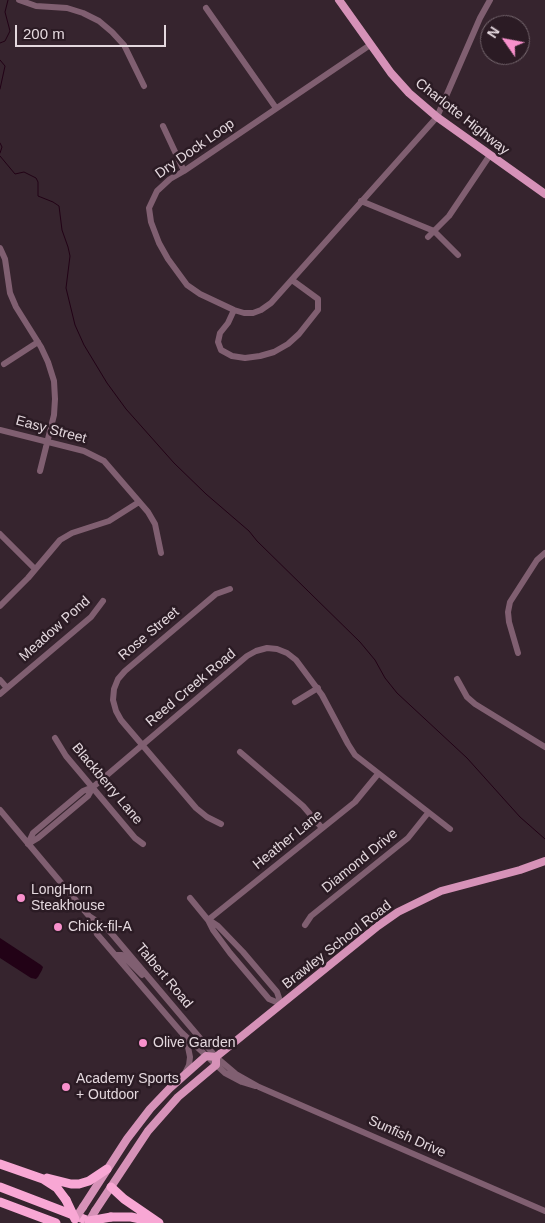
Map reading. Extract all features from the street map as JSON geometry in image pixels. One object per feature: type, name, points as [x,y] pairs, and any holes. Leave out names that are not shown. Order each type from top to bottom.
[{"type":"highway","points":[[0,1164],[39,1177],[71,1184],[88,1181],[107,1169]]},
{"type":"highway","points":[[39,1177],[52,1184],[82,1222]]},
{"type":"highway","points":[[0,1187],[82,1222],[111,1217],[137,1218],[159,1223]]},
{"type":"highway","points":[[111,1187],[124,1199],[159,1223]]},
{"type":"highway","points":[[0,1202],[56,1223]]},
{"type":"main road","name":"Charlotte Highway","points":[[339,0],[393,75],[409,93],[437,117],[545,194]]},
{"type":"main road","name":"Brawley School Road","points":[[82,1222],[95,1211],[137,1146],[159,1117],[185,1090],[281,1004],[378,926],[403,909],[441,891],[520,870],[545,861]]},
{"type":"main road","points":[[82,1222],[83,1207],[144,1116],[184,1075],[206,1056],[216,1061]]},
{"type":"street","points":[[19,0],[36,6],[67,8],[99,21],[124,45],[144,86]]},
{"type":"street","name":"Dry Dock Loop","points":[[370,44],[184,171],[170,178],[156,192],[149,208],[151,222],[159,243],[168,259],[188,284],[200,294],[234,310],[253,313],[271,303],[437,117],[480,18],[490,0]]},
{"type":"street","points":[[206,8],[276,108]]},
{"type":"street","points":[[163,126],[184,171]]},
{"type":"street","points":[[428,236],[455,208],[490,155]]},
{"type":"street","points":[[362,201],[434,231],[458,255]]},
{"type":"street","points":[[0,248],[5,259],[8,284],[16,307],[48,362],[55,390],[54,415],[40,471]]},
{"type":"street","points":[[234,310],[228,323],[220,333],[218,342],[221,350],[232,356],[245,358],[274,352],[288,344],[299,334],[318,310],[318,299],[292,280]]},
{"type":"street","points":[[0,286],[8,284]]},
{"type":"street","points":[[4,364],[38,342]]},
{"type":"street","name":"Easy Street","points":[[0,430],[94,455],[107,464],[155,524],[161,553]]},
{"type":"street","points":[[0,606],[36,569],[54,545],[66,536],[109,520],[139,502]]},
{"type":"street","points":[[0,534],[36,569]]},
{"type":"street","points":[[518,653],[509,622],[510,602],[537,560],[545,554]]},
{"type":"street","name":"Rose Street","points":[[221,824],[201,813],[196,808],[121,720],[113,700],[114,689],[118,679],[125,671],[216,594],[230,589]]},
{"type":"street","name":"Meadow Pond","points":[[0,694],[91,617],[103,601]]},
{"type":"street","name":"Reed Creek Road","points":[[28,844],[33,833],[83,790],[92,787],[247,656],[266,648],[277,649],[287,653],[296,660],[318,688],[348,744],[359,759],[450,829]]},
{"type":"street","points":[[456,679],[466,697],[475,704],[545,747]]},
{"type":"street","points":[[0,680],[7,688]]},
{"type":"street","points":[[295,702],[318,688]]},
{"type":"street","name":"Blackberry Lane","points":[[55,738],[66,756],[135,838],[143,844]]},
{"type":"street","points":[[240,752],[303,806],[322,828]]},
{"type":"street","name":"Heather Lane","points":[[208,920],[359,799],[378,774]]},
{"type":"street","name":"Talbert Road","points":[[0,810],[89,916],[98,934],[181,1032],[195,1043],[206,1056]]},
{"type":"street","name":"Diamond Drive","points":[[305,925],[312,916],[408,838],[428,813]]},
{"type":"street","points":[[190,898],[208,920],[235,960],[269,999],[281,1004]]},
{"type":"street","name":"Talbert Road","points":[[89,916],[106,927],[216,1061]]},
{"type":"street","points":[[208,920],[218,926],[243,952],[277,992],[281,1004]]},
{"type":"street","points":[[115,954],[122,955],[161,992]]},
{"type":"street","points":[[181,1032],[190,1054],[184,1075]]},
{"type":"street","name":"Sunfish Drive","points":[[216,1061],[236,1079],[249,1085],[259,1087],[545,1211]]},
{"type":"shaded area","points":[[0,938],[43,967],[36,979],[31,978],[0,958]]},
{"type":"waterway","points":[[0,43],[5,41],[10,31],[5,12],[8,0]]},
{"type":"waterway","points":[[0,60],[5,66],[0,89]]},
{"type":"waterway","points":[[0,143],[2,147],[0,153]]},
{"type":"waterway","points":[[0,156],[15,174],[24,172],[36,178],[38,182],[38,196],[59,206],[62,230],[70,256],[66,288],[75,325],[84,345],[107,383],[126,409],[174,463],[249,531],[360,642],[375,660],[385,678],[397,693],[467,758],[520,817],[545,839]]},
{"type":"place","name":"LongHorn Steakhouse","points":[[21,898]]},
{"type":"place","name":"Chick-fil-A","points":[[58,927]]},
{"type":"place","name":"Olive Garden","points":[[143,1043]]},
{"type":"place","name":"Academy Sports + Outdoor","points":[[66,1087]]}]
